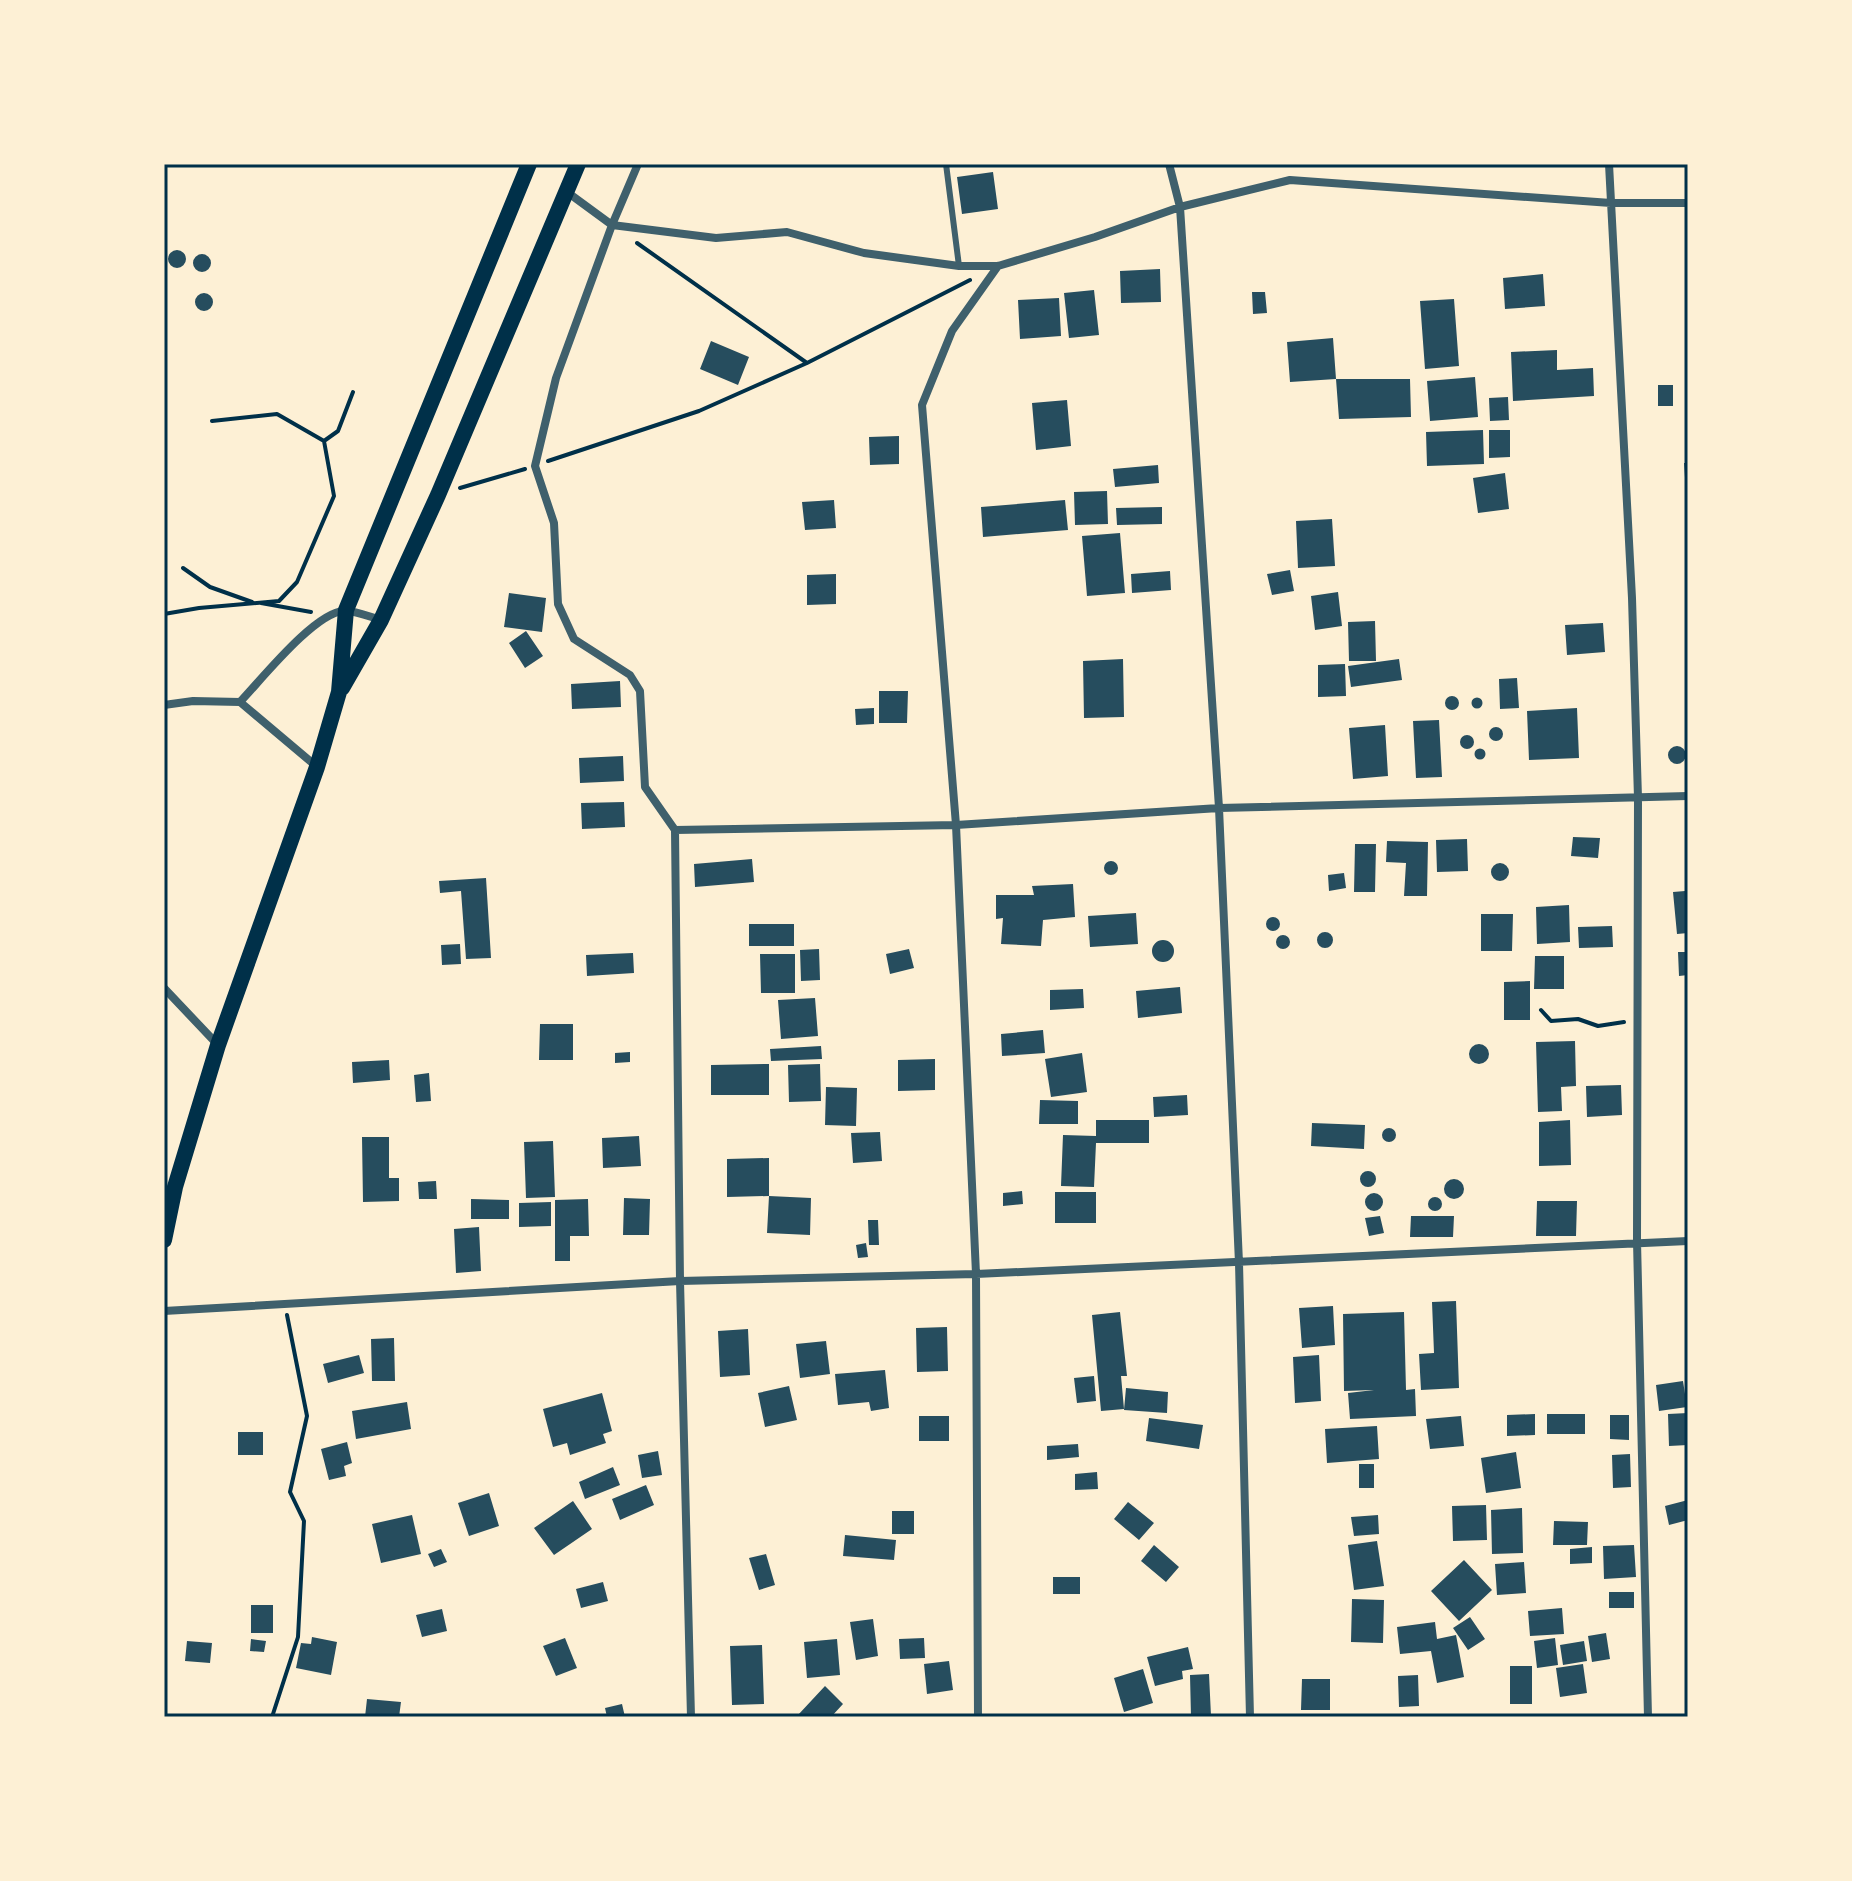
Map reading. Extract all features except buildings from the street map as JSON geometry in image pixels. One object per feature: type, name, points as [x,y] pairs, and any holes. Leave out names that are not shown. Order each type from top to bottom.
[{"type":"main road","points":[[164,1240],[175,1187],[218,1045],[317,767],[339,692],[381,620],[438,495],[578,164]]},
{"type":"main road","points":[[339,692],[340,612],[528,165]]},
{"type":"street","points":[[638,164],[612,225],[556,378],[535,466],[554,523],[558,604],[574,639],[630,675],[640,691],[645,787],[675,830],[680,1281],[691,1717]]},
{"type":"street","points":[[1169,164],[1180,207],[1219,808],[1239,1263],[1250,1717]]},
{"type":"street","points":[[1609,164],[1632,598],[1638,798],[1637,1241],[1648,1717]]},
{"type":"street","points":[[566,191],[612,225],[716,238],[787,232],[864,253],[959,266],[998,266],[1180,207],[1290,180],[1611,203],[1688,203]]},
{"type":"street","points":[[978,1717],[976,1274],[956,825],[922,405],[952,331],[998,266]]},
{"type":"street","points":[[240,702],[315,622],[340,612],[381,620]]},
{"type":"street","points":[[164,705],[193,701],[240,702],[317,767]]},
{"type":"street","points":[[675,830],[956,825],[1219,808],[1688,796]]},
{"type":"street","points":[[164,988],[218,1045]]},
{"type":"street","points":[[164,1311],[680,1281],[976,1274],[1688,1241]]},
{"type":"lane","points":[[946,164],[959,266]]},
{"type":"path","points":[[612,225],[807,363]]},
{"type":"path","points":[[438,495],[699,411],[807,363],[971,279]]},
{"type":"path","points":[[324,441],[338,431],[353,392]]},
{"type":"path","points":[[164,614],[279,601],[297,582],[334,496],[324,441],[277,414],[212,421]]},
{"type":"path","points":[[183,568],[210,587],[253,602],[340,612]]},
{"type":"path","points":[[1541,1010],[1551,1021],[1578,1019],[1598,1026],[1639,1020]]},
{"type":"path","points":[[272,1717],[298,1637],[304,1521],[290,1492],[307,1416],[285,1304]]}]
